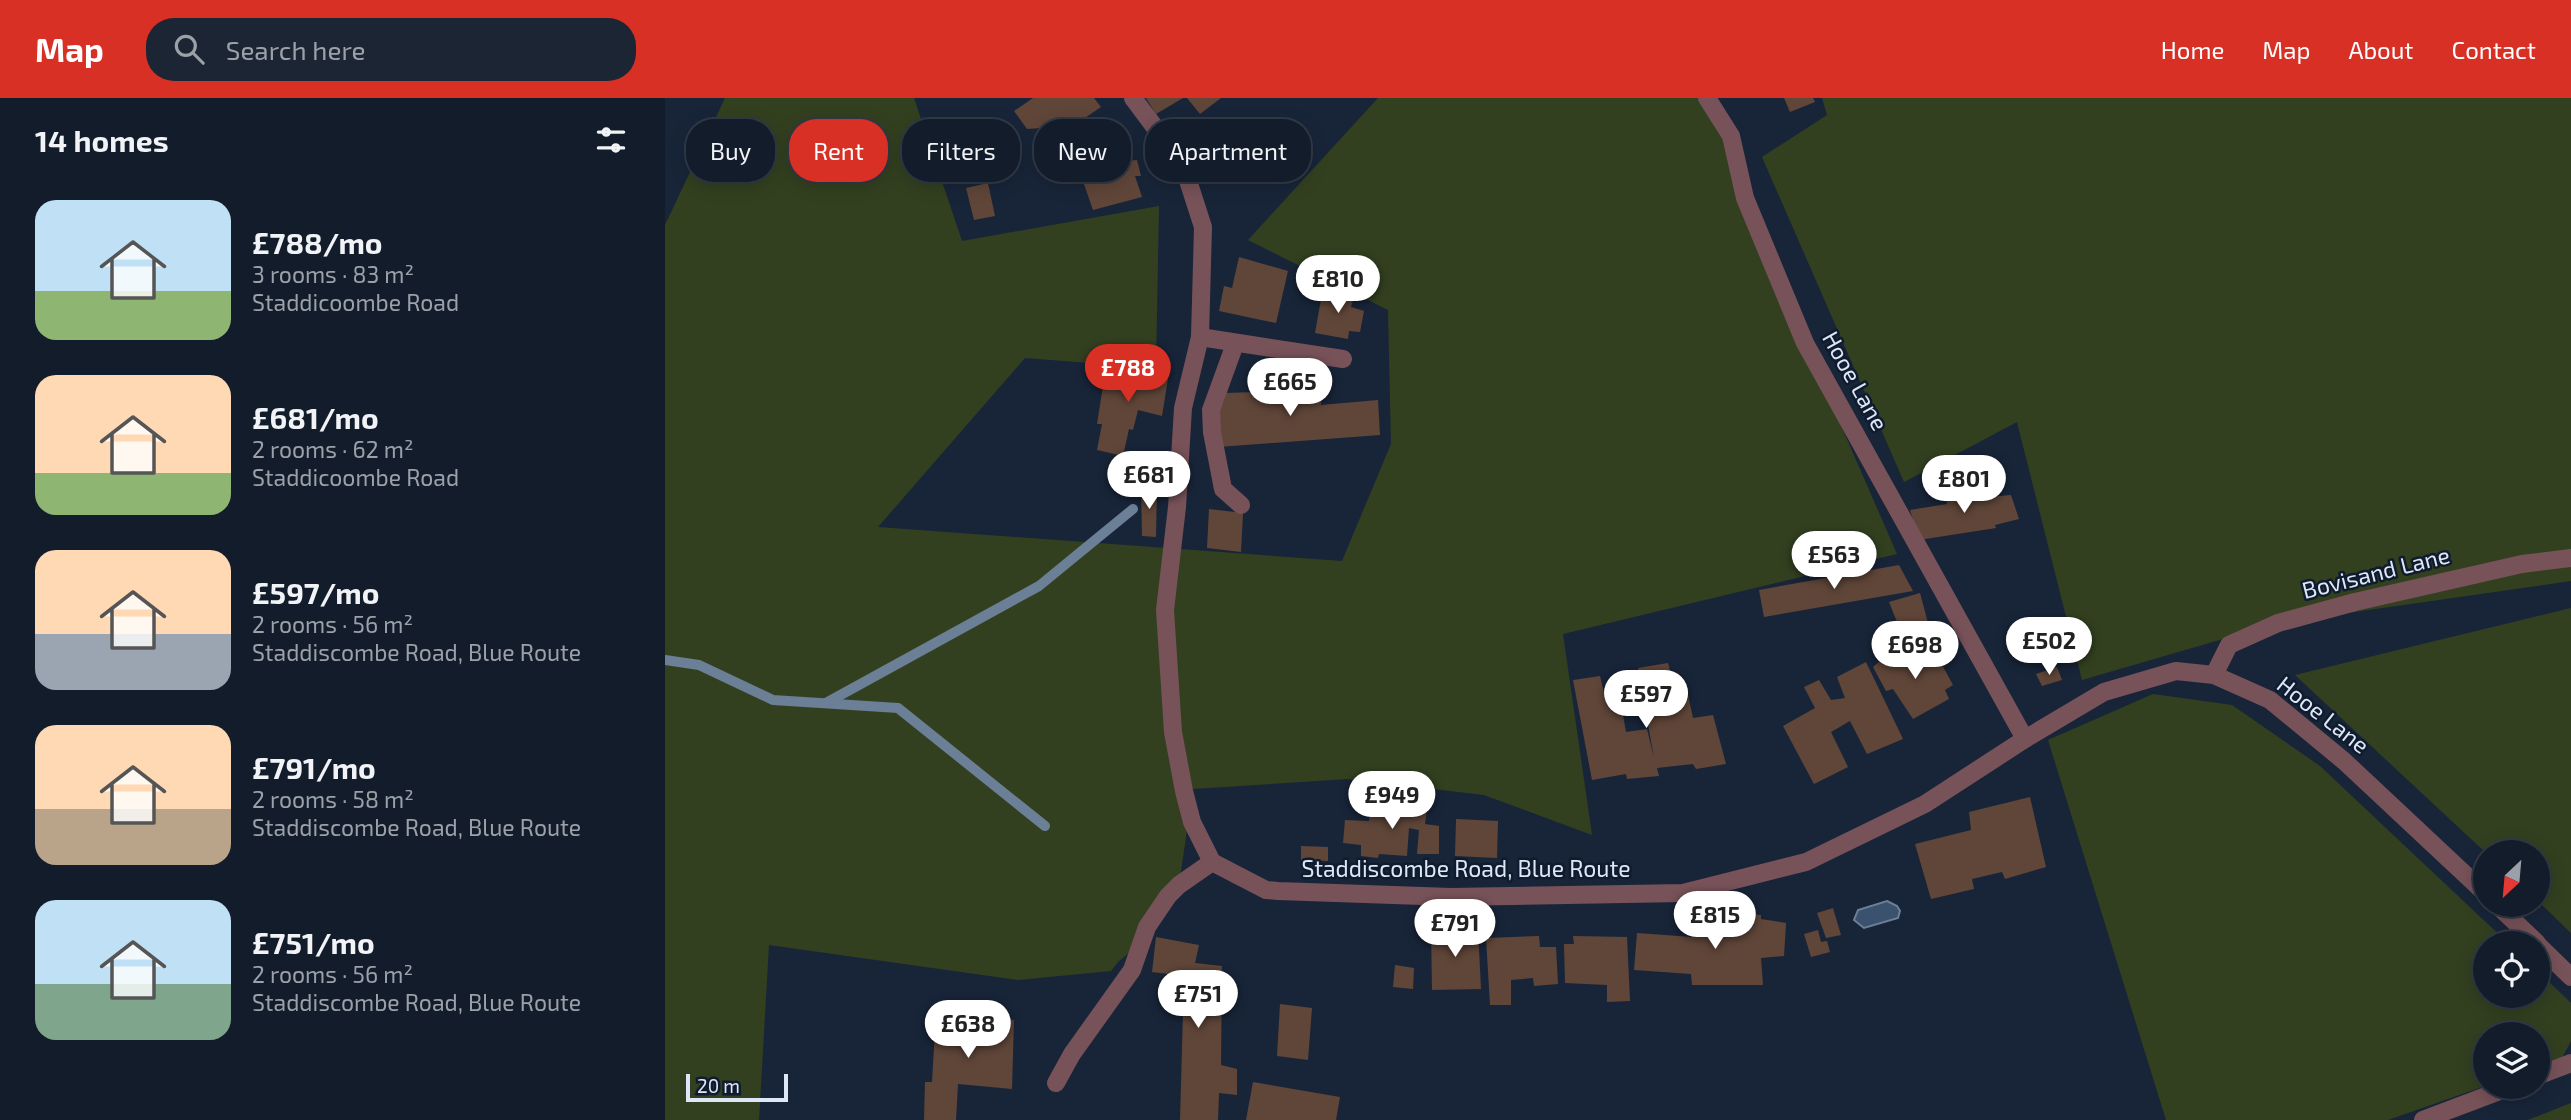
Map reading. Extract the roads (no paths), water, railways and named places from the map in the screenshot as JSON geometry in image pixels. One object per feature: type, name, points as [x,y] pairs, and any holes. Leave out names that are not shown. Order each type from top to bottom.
[{"type":"street","points":[[1056,1083],[1072,1054],[1132,970],[1147,927],[1168,897],[1179,885],[1212,862],[1192,822],[1184,791],[1173,732],[1165,610],[1177,507],[1184,408],[1200,337],[1203,227],[1183,165],[1133,98]]},
{"type":"street","name":"Hooe Lane","points":[[1707,98],[1731,136],[1745,198],[1805,343],[2025,739],[2104,692],[2176,671],[2214,674],[2270,700],[2344,761],[2473,882]]},
{"type":"street","points":[[1200,337],[1343,359]]},
{"type":"street","points":[[1235,344],[1211,410],[1212,432],[1223,489],[1241,505]]},
{"type":"street","name":"Bovisand Lane","points":[[2214,674],[2229,645],[2278,623],[2355,602],[2522,564],[2571,558]]},
{"type":"street","name":"Staddiscombe Road, Blue Route","points":[[1212,862],[1266,890],[1279,891],[1451,897],[1683,894],[1806,862],[1925,804],[2025,739]]},
{"type":"street","points":[[2509,917],[2524,931]]},
{"type":"street","points":[[2550,957],[2571,977]]},
{"type":"street","points":[[2550,1071],[2571,1063]]},
{"type":"street","points":[[2423,1120],[2478,1099]]},
{"type":"water","points":[[1887,901],[1897,906],[1900,911],[1898,918],[1864,928],[1854,920],[1858,910]]},
{"type":"waterway","points":[[826,703],[1039,586],[1133,509]]},
{"type":"waterway","points":[[665,660],[699,665],[773,700],[898,708],[1045,826]]}]
